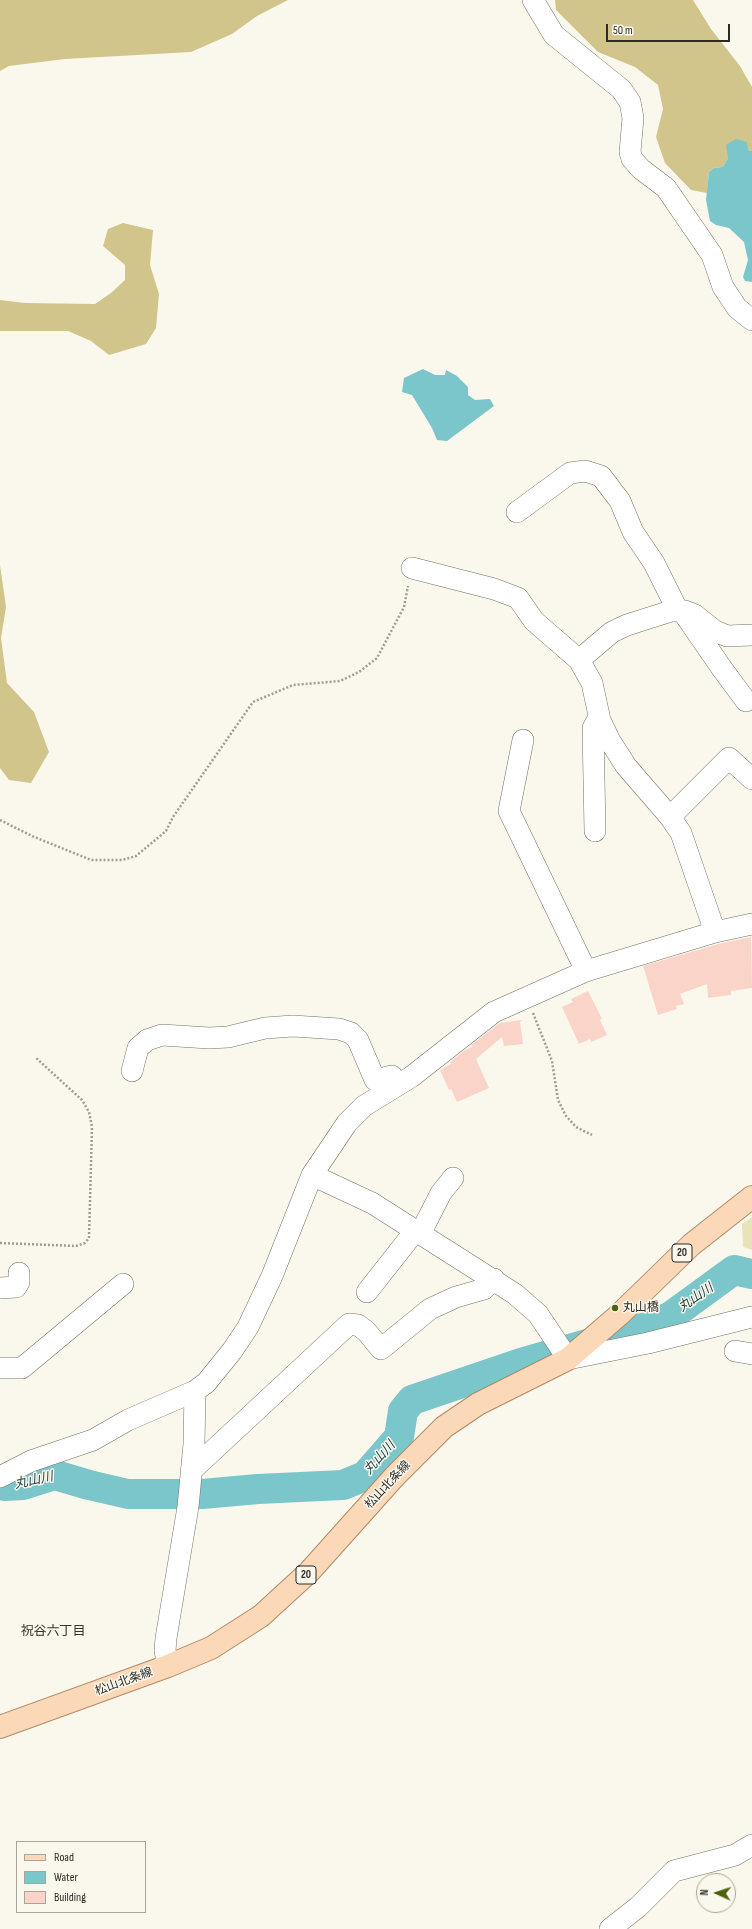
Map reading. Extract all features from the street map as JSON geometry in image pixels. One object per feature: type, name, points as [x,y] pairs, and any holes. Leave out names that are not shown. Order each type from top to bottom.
[{"type":"main road","name":"松山北条線","points":[[0,1727],[168,1666],[211,1648],[261,1616],[309,1572],[395,1476],[444,1427],[478,1404],[569,1358],[619,1315],[691,1245],[752,1198]]},
{"type":"street","points":[[533,0],[554,35],[621,88],[630,102],[633,118],[630,152],[632,159],[641,170],[666,188],[712,255],[723,287],[737,308],[752,320]]},
{"type":"street","points":[[517,512],[570,473],[585,472],[600,476],[620,501],[633,532],[654,563],[680,611],[746,701]]},
{"type":"street","points":[[412,568],[518,598],[534,621],[579,660],[592,683],[599,718],[610,741],[626,766],[670,817],[681,834],[715,932]]},
{"type":"street","points":[[579,660],[602,639],[627,625],[671,611],[680,611],[695,615],[715,631],[727,636],[743,637],[752,635]]},
{"type":"street","points":[[595,831],[593,728],[599,718]]},
{"type":"street","points":[[523,740],[510,799],[509,811],[586,971]]},
{"type":"street","points":[[670,817],[729,758],[752,779]]},
{"type":"street","points":[[0,1477],[31,1461],[93,1440],[128,1420],[195,1391],[206,1383],[217,1371],[248,1327],[272,1276],[312,1175],[347,1123],[364,1106],[411,1078],[494,1012],[586,971],[715,932],[752,924]]},
{"type":"street","points":[[132,1071],[138,1048],[147,1040],[162,1035],[209,1038],[228,1037],[265,1028],[293,1026],[339,1029],[351,1033],[358,1040],[375,1080],[392,1076],[396,1086]]},
{"type":"street","points":[[312,1175],[372,1203],[417,1233],[494,1279],[528,1304],[538,1314],[569,1358],[648,1343],[752,1317]]},
{"type":"street","points":[[367,1292],[417,1233],[441,1193],[453,1178]]},
{"type":"street","points":[[0,1288],[16,1287],[19,1282],[19,1273]]},
{"type":"street","points":[[191,1471],[349,1324],[358,1325],[366,1330],[381,1349],[430,1309],[456,1297],[484,1289],[494,1279]]},
{"type":"street","points":[[0,1368],[22,1368],[123,1284]]},
{"type":"street","points":[[168,1666],[165,1651],[166,1638],[183,1541],[191,1471],[195,1391]]},
{"type":"street","points":[[610,1929],[638,1907],[674,1871],[735,1855],[752,1844]]},
{"type":"path","points":[[0,820],[32,836],[91,860],[122,860],[136,856],[166,831],[173,817],[253,702],[293,685],[340,681],[359,672],[377,658],[404,607]]},
{"type":"path","points":[[527,998],[552,1061],[558,1100],[566,1116],[576,1127],[592,1135]]},
{"type":"path","points":[[0,1243],[76,1246],[85,1243],[89,1238],[92,1127],[89,1112],[82,1100],[35,1057]]},
{"type":"shaded area","points":[[0,0],[288,0],[257,16],[232,34],[191,52],[65,59],[9,66],[0,71]]},
{"type":"shaded area","points":[[555,0],[693,0],[711,29],[740,66],[752,87],[752,151],[748,150],[728,158],[723,167],[714,168],[709,172],[707,193],[691,190],[665,163],[656,137],[663,109],[658,85],[635,67],[598,52],[556,10]]},
{"type":"shaded area","points":[[123,223],[153,230],[150,265],[159,294],[156,328],[146,344],[109,355],[91,341],[68,331],[0,331],[0,300],[25,303],[95,304],[111,293],[125,280],[125,265],[103,246],[108,229]]},
{"type":"shaded area","points":[[0,565],[6,607],[1,638],[7,683],[34,712],[49,752],[31,783],[9,780],[0,768]]},
{"type":"shaded area","points":[[752,1217],[752,1250],[743,1247],[742,1224]]},
{"type":"water","points":[[736,139],[747,142],[748,150],[752,151],[752,282],[745,281],[743,277],[748,260],[744,242],[729,228],[716,225],[710,221],[706,200],[709,172],[714,168],[723,167],[728,158],[726,145]]},
{"type":"water","points":[[423,369],[435,375],[445,375],[446,370],[457,376],[468,387],[468,395],[475,400],[490,399],[494,406],[447,441],[437,440],[432,428],[412,395],[402,392],[404,378]]},
{"type":"building","points":[[751,937],[752,988],[731,991],[731,995],[708,998],[707,984],[680,994],[684,1004],[676,1006],[677,1009],[658,1015],[643,966],[718,944]]},
{"type":"building","points":[[588,991],[602,1019],[600,1020],[607,1035],[591,1042],[590,1039],[579,1044],[562,1007],[573,1002],[571,999]]},
{"type":"building","points":[[522,1020],[520,1022],[523,1044],[504,1046],[502,1037],[476,1059],[489,1088],[457,1102],[451,1089],[449,1090],[440,1070],[451,1064],[450,1062],[465,1050],[472,1047],[471,1045],[500,1023]]},
{"type":"waterway","name":"丸山川","points":[[5,1486],[23,1485],[55,1475],[128,1494],[202,1494],[258,1489],[343,1485],[365,1476],[399,1437],[403,1411],[412,1400],[521,1363],[650,1326],[671,1316],[734,1270],[752,1274]]},
{"type":"place","name":"丸山橋","points":[[615,1308]]},
{"type":"district","name":"祝谷六丁目","points":[[53,1632]]}]
